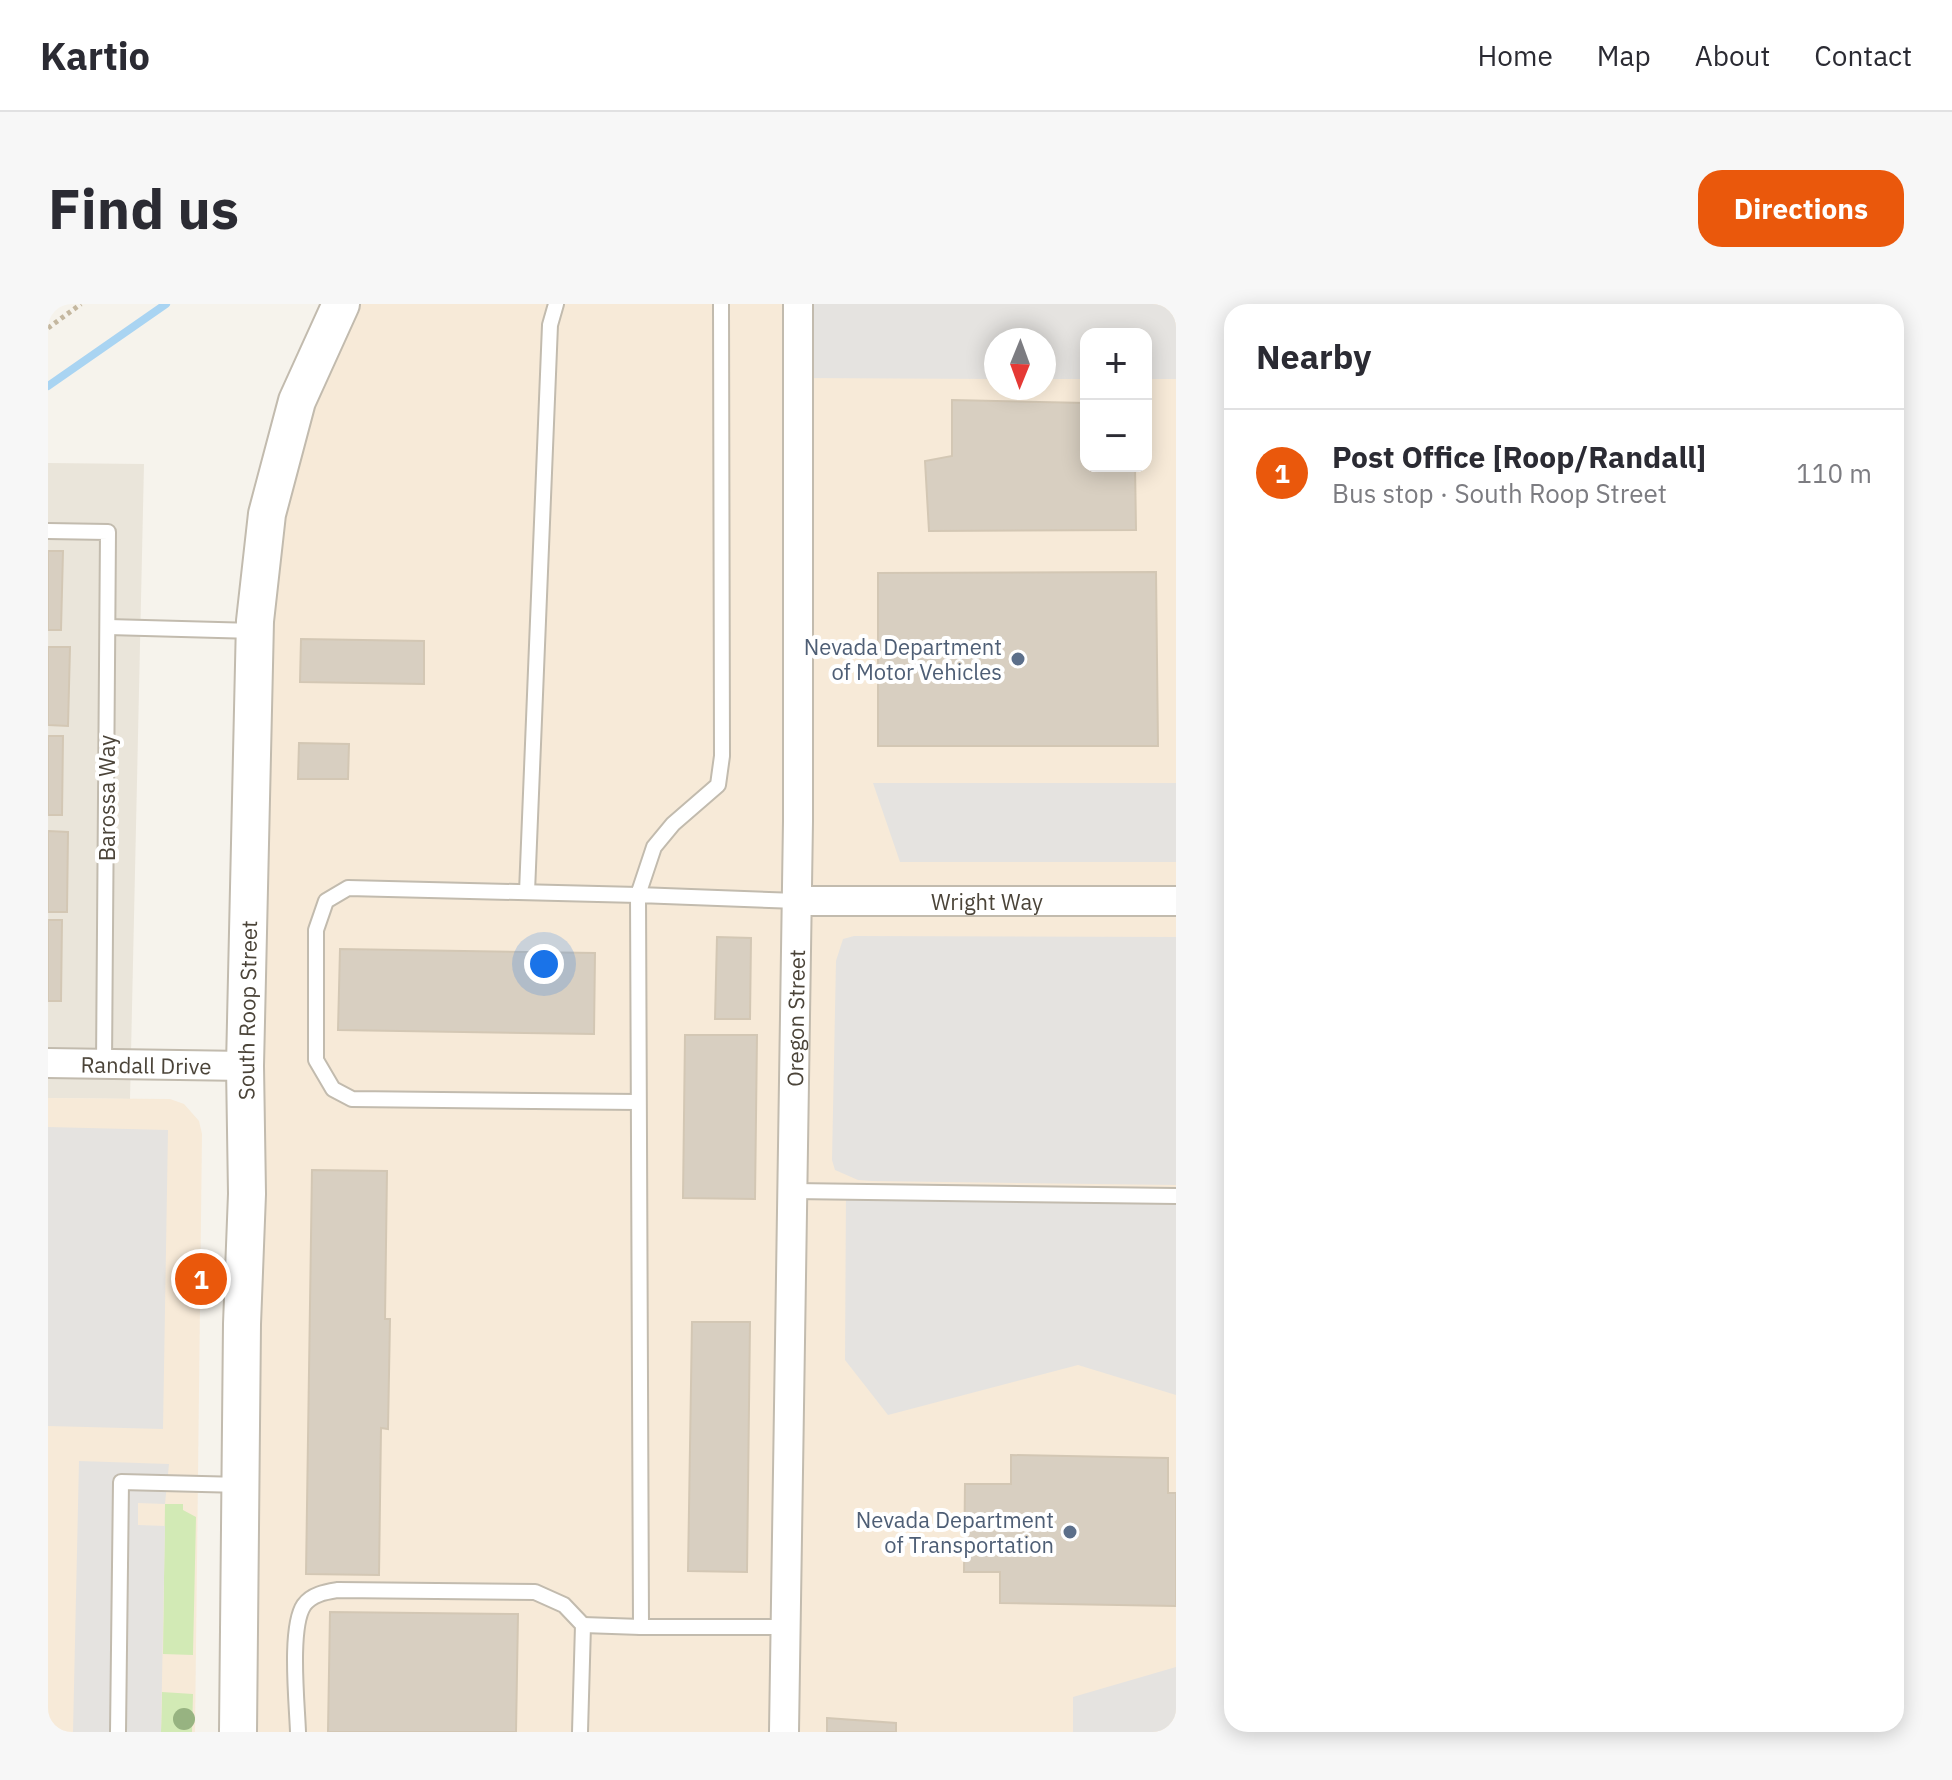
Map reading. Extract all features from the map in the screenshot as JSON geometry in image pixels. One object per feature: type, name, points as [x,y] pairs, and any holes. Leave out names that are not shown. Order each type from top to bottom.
[{"type":"street","name":"South Roop Street","points":[[238,1732],[242,1324],[247,1202],[245,1066],[255,631],[267,514],[297,401],[341,304]]},
{"type":"street","name":"Oregon Street","points":[[784,1732],[797,901],[798,304]]},
{"type":"street","name":"Wright Way","points":[[797,901],[1176,901]]},
{"type":"street","name":"Randall Drive","points":[[48,1063],[245,1066]]},
{"type":"lane","points":[[527,892],[550,325],[556,304]]},
{"type":"lane","points":[[641,1627],[638,895],[654,847],[673,824],[718,785],[722,756],[721,304]]},
{"type":"lane","name":"Barossa Way","points":[[48,531],[108,532],[104,1064]]},
{"type":"lane","points":[[108,627],[255,631]]},
{"type":"lane","points":[[638,1102],[352,1099],[333,1089],[316,1060],[316,930],[326,901],[348,888],[797,901]]},
{"type":"lane","points":[[793,1191],[1176,1196]]},
{"type":"lane","points":[[118,1732],[121,1482],[242,1485]]},
{"type":"lane","points":[[298,1732],[296,1624],[305,1603],[321,1593],[338,1590],[535,1592],[564,1605],[583,1625],[786,1627]]},
{"type":"lane","points":[[580,1732],[583,1625]]},
{"type":"path","points":[[48,328],[81,304]]},
{"type":"shaded area","name":"Nevada Department of Transportation","points":[[343,304],[1176,304],[1176,1732],[233,1732],[264,544]]},
{"type":"shaded area","points":[[798,304],[1176,304],[1176,379],[1152,379],[1152,328],[1080,328],[1080,379],[1056,379],[1056,328],[984,328],[984,379],[799,378]]},
{"type":"shaded area","points":[[48,463],[144,464],[130,1099],[48,1098]]},
{"type":"shaded area","points":[[873,783],[1176,783],[1176,862],[900,862]]},
{"type":"shaded area","points":[[854,936],[1176,937],[1176,1185],[872,1181],[858,1180],[835,1170],[832,1160],[836,961],[843,939]]},
{"type":"shaded area","points":[[48,1098],[170,1099],[184,1104],[199,1121],[202,1134],[195,1732],[48,1732]]},
{"type":"shaded area","points":[[48,1127],[168,1130],[163,1429],[48,1426]]},
{"type":"shaded area","points":[[846,1191],[1176,1196],[1176,1395],[1078,1365],[888,1415],[845,1360]]},
{"type":"shaded area","points":[[79,1461],[169,1464],[165,1504],[138,1503],[138,1525],[165,1526],[161,1732],[73,1732]]},
{"type":"shaded area","points":[[1176,1667],[1176,1732],[1073,1732],[1073,1697]]},
{"type":"green space","points":[[165,1504],[183,1504],[183,1510],[196,1517],[193,1655],[163,1654]]},
{"type":"green space","points":[[162,1692],[193,1694],[192,1732],[161,1732]]},
{"type":"building","points":[[952,400],[1080,403],[1080,472],[1135,472],[1136,530],[929,531],[925,461],[952,456]]},
{"type":"building","points":[[48,551],[63,551],[61,630],[48,630]]},
{"type":"building","name":"Nevada Department of Motor Vehicles","points":[[1156,572],[1158,746],[878,746],[878,573]]},
{"type":"building","points":[[301,639],[424,641],[424,684],[300,682]]},
{"type":"building","points":[[48,647],[70,647],[68,726],[48,725]]},
{"type":"building","points":[[48,736],[63,736],[62,815],[48,815]]},
{"type":"building","points":[[299,743],[349,744],[348,779],[298,779]]},
{"type":"building","points":[[48,831],[68,832],[67,912],[48,912]]},
{"type":"building","points":[[48,920],[62,920],[61,1001],[48,1001]]},
{"type":"building","points":[[717,937],[751,938],[750,1019],[715,1019]]},
{"type":"building","points":[[340,949],[595,953],[594,1034],[338,1030]]},
{"type":"building","points":[[685,1035],[757,1035],[755,1199],[683,1198]]},
{"type":"building","points":[[312,1170],[387,1171],[385,1319],[390,1319],[388,1429],[381,1428],[379,1575],[306,1574]]},
{"type":"building","points":[[692,1322],[750,1322],[747,1572],[688,1571]]},
{"type":"building","name":"Nevada Department of Transportation","points":[[1011,1455],[1168,1458],[1168,1493],[1176,1493],[1176,1606],[1000,1603],[1000,1572],[964,1572],[965,1484],[1011,1484]]},
{"type":"building","points":[[330,1612],[518,1614],[516,1732],[328,1732]]},
{"type":"building","points":[[827,1718],[896,1723],[896,1732],[827,1732]]},
{"type":"waterway","points":[[48,386],[166,304]]},
{"type":"place","name":"Nevada Department of Motor Vehicles","points":[[1018,659]]},
{"type":"place","name":"Post Office [Roop/Randall]","points":[[201,1279]]},
{"type":"place","name":"Nevada Department of Transportation","points":[[1070,1532]]}]
